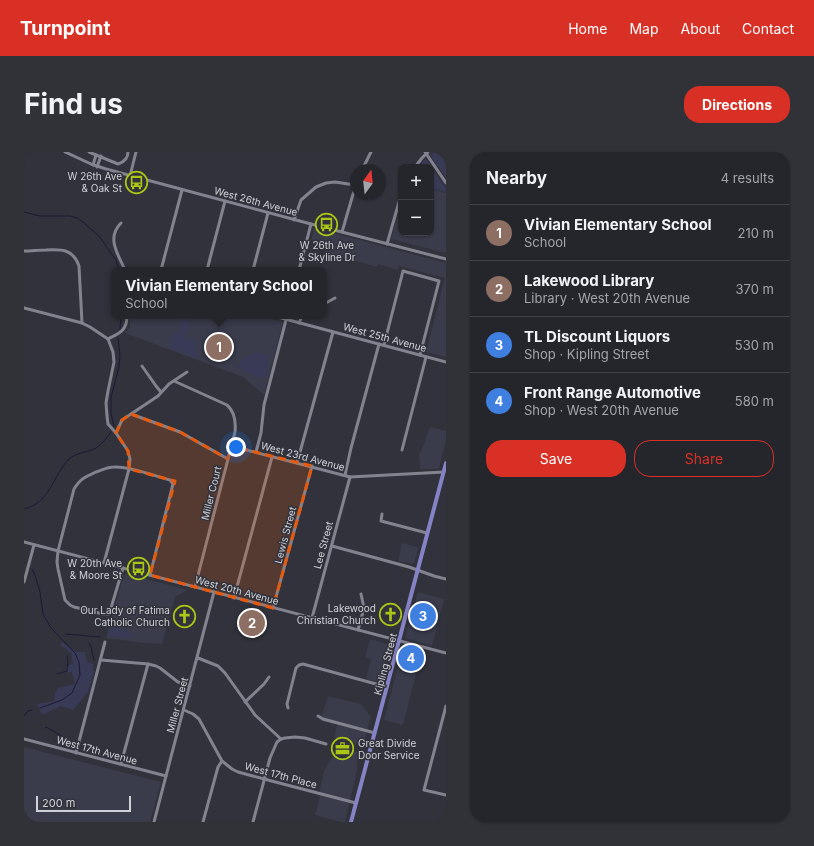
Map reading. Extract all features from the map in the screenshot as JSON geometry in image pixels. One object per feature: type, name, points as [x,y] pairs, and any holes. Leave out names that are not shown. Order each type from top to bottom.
[{"type":"main road","name":"Kipling Street","points":[[351,822],[446,463]]},
{"type":"street","name":"West 26th Avenue","points":[[65,152],[97,167],[225,202],[446,259]]},
{"type":"street","points":[[90,152],[118,164],[125,160],[128,152]]},
{"type":"street","points":[[130,176],[136,152]]},
{"type":"street","points":[[365,164],[371,152]]},
{"type":"street","points":[[417,164],[426,153],[446,183]]},
{"type":"street","points":[[93,165],[96,155]]},
{"type":"street","points":[[97,167],[101,156]]},
{"type":"street","points":[[294,220],[301,200],[316,187],[326,183],[335,182],[350,183]]},
{"type":"street","points":[[161,267],[182,190]]},
{"type":"street","points":[[342,232],[351,200]]},
{"type":"street","points":[[387,244],[400,200]]},
{"type":"street","points":[[208,267],[225,202]]},
{"type":"street","points":[[254,267],[268,213]]},
{"type":"street","points":[[121,223],[116,231],[114,243],[115,249],[124,267]]},
{"type":"street","points":[[300,267],[311,224]]},
{"type":"street","points":[[24,251],[57,249],[66,250],[73,255],[79,266],[82,323]]},
{"type":"street","points":[[384,345],[403,271],[432,279],[439,281],[420,355]]},
{"type":"street","points":[[327,302],[335,298]]},
{"type":"street","points":[[24,308],[82,323],[108,339],[113,352],[114,362],[106,403],[108,424],[128,451],[130,458],[129,469],[104,563]]},
{"type":"street","points":[[108,339],[124,329],[128,319]]},
{"type":"street","points":[[256,452],[261,433],[264,405],[287,319]]},
{"type":"street","name":"West 25th Avenue","points":[[290,319],[446,362]]},
{"type":"street","points":[[300,323],[301,319]]},
{"type":"street","points":[[298,463],[333,332]]},
{"type":"street","points":[[345,476],[379,344]]},
{"type":"street","points":[[402,450],[426,356]]},
{"type":"street","points":[[142,366],[161,392]]},
{"type":"street","points":[[116,433],[122,420],[154,399],[169,384],[187,372]]},
{"type":"street","name":"Miller Court","points":[[174,381],[226,405],[233,412],[236,426],[195,587]]},
{"type":"street","points":[[132,414],[180,432],[228,459]]},
{"type":"street","name":"West 23rd Avenue","points":[[231,446],[312,466],[345,476],[444,472]]},
{"type":"street","points":[[234,598],[272,456]]},
{"type":"street","name":"Lewis Street","points":[[273,608],[312,466]]},
{"type":"street","points":[[123,568],[109,614],[74,607],[67,602],[63,592],[58,569],[58,551],[74,489],[86,476],[115,467],[129,469],[170,480],[173,484],[150,575]]},
{"type":"street","name":"Lee Street","points":[[312,618],[350,476]]},
{"type":"street","points":[[382,514],[381,520],[428,533]]},
{"type":"street","name":"West 20th Avenue","points":[[24,542],[446,653]]},
{"type":"street","points":[[24,582],[34,545]]},
{"type":"street","points":[[332,546],[446,579]]},
{"type":"street","name":"Miller Street","points":[[154,822],[214,592]]},
{"type":"street","points":[[358,630],[364,608],[361,594]]},
{"type":"street","points":[[76,753],[105,642]]},
{"type":"street","points":[[198,658],[221,668],[260,721],[281,739]]},
{"type":"street","points":[[101,660],[156,666],[178,682],[190,686]]},
{"type":"street","points":[[121,764],[148,664]]},
{"type":"street","points":[[288,708],[287,704],[296,668],[303,664],[387,687]]},
{"type":"street","points":[[246,702],[269,677]]},
{"type":"street","points":[[446,706],[424,790],[446,795]]},
{"type":"street","name":"West 17th Place","points":[[184,710],[193,714],[199,719],[222,761],[238,772],[356,803]]},
{"type":"street","points":[[318,716],[323,719],[374,733]]},
{"type":"street","points":[[253,822],[270,758],[277,742],[281,739],[290,737],[326,744]]},
{"type":"street","name":"West 17th Avenue","points":[[24,739],[166,776]]},
{"type":"street","points":[[203,822],[218,767],[222,761]]},
{"type":"highlighted area","points":[[131,414],[180,432],[228,459],[231,446],[312,466],[273,608],[150,575],[175,481],[129,469],[128,451],[116,433],[122,420]]},
{"type":"shaded area","points":[[435,152],[446,152],[446,178],[430,155]]},
{"type":"shaded area","points":[[425,159],[430,164],[421,164]]},
{"type":"shaded area","points":[[434,171],[446,189],[446,192],[434,189]]},
{"type":"shaded area","points":[[434,190],[446,193],[446,253],[391,239],[398,215],[398,236],[434,236]]},
{"type":"shaded area","points":[[314,228],[446,263],[446,357],[426,352],[445,278],[399,266],[398,270],[378,264],[377,267],[325,252],[327,244],[311,240]]},
{"type":"shaded area","points":[[130,319],[272,319],[283,322],[264,395],[243,377],[125,333],[130,327]]},
{"type":"shaded area","points":[[182,319],[187,319],[190,325],[184,334],[186,335],[185,340],[194,338],[198,359],[168,347],[173,332],[178,333]]},
{"type":"shaded area","points":[[260,352],[268,355],[269,362],[266,376],[263,378],[247,373],[237,366],[247,356]]},
{"type":"shaded area","points":[[430,427],[446,431],[446,440],[439,469],[420,469],[419,454]]},
{"type":"shaded area","points":[[402,543],[417,547],[418,549],[414,563],[412,564],[398,561]]},
{"type":"shaded area","points":[[125,574],[188,590],[175,597],[162,644],[106,638]]},
{"type":"shaded area","points":[[418,592],[444,599],[432,646],[405,638]]},
{"type":"shaded area","points":[[110,626],[132,633],[131,638],[108,635]]},
{"type":"shaded area","points":[[370,639],[390,645],[383,683],[366,679],[371,659],[365,657]]},
{"type":"shaded area","points":[[62,642],[76,652],[85,652],[87,662],[93,664],[94,672],[88,692],[73,710],[61,706],[42,715],[37,704],[54,701],[55,693],[58,688],[75,684],[72,672],[68,673],[66,667],[73,663],[71,653],[60,645]]},
{"type":"shaded area","points":[[403,647],[422,651],[403,725],[384,720]]},
{"type":"shaded area","points":[[328,696],[361,704],[371,717],[364,742],[361,745],[334,738],[337,725],[320,721]]},
{"type":"shaded area","points":[[24,747],[161,782],[150,822],[24,822]]},
{"type":"shaded area","points":[[357,752],[357,771],[345,822],[315,815],[324,771],[333,756]]},
{"type":"waterway","points":[[24,212],[40,216],[70,216],[77,218],[99,236],[116,260],[118,267]]},
{"type":"waterway","points":[[120,329],[121,319]]},
{"type":"waterway","points":[[114,426],[111,414],[111,397],[119,367],[120,356],[118,338]]},
{"type":"waterway","points":[[212,340],[211,342],[215,352]]},
{"type":"waterway","points":[[24,509],[33,506],[40,501],[50,488],[63,466],[71,457],[93,450],[100,445],[111,432]]},
{"type":"waterway","points":[[32,569],[40,592],[43,614],[51,628],[75,653],[79,662],[80,675],[72,693],[62,700],[40,708]]},
{"type":"waterway","points":[[66,634],[100,637]]},
{"type":"waterway","points":[[89,643],[94,660]]},
{"type":"waterway","points":[[67,656],[67,669]]},
{"type":"waterway","points":[[57,674],[67,670]]},
{"type":"waterway","points":[[24,716],[28,711],[32,710]]},
{"type":"waterway","points":[[45,728],[46,727],[67,739]]},
{"type":"place","name":"W 26th Ave & Oak St","points":[[137,182]]},
{"type":"place","name":"W 26th Ave & Skyline Dr","points":[[327,225]]},
{"type":"place","name":"Vivian Elementary School","points":[[219,347]]},
{"type":"place","name":"W 20th Ave & Moore St","points":[[138,569]]},
{"type":"place","name":"Lakewood Christian Church","points":[[391,614]]},
{"type":"place","name":"Our Lady of Fatima Catholic Church","points":[[185,616]]},
{"type":"place","name":"TL Discount Liquors","points":[[423,616]]},
{"type":"place","name":"Lakewood Library","points":[[252,623]]},
{"type":"place","name":"Front Range Automotive","points":[[411,658]]},
{"type":"place","name":"Great Divide Door Service","points":[[343,749]]}]
